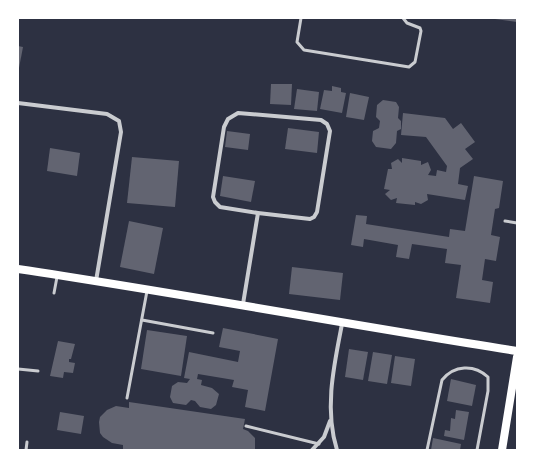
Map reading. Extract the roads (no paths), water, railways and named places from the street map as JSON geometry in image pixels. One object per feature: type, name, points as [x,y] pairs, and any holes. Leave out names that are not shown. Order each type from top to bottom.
[{"type":"main road","points":[[18,269],[243,304],[342,324],[517,351]]},
{"type":"main road","points":[[502,450],[517,357]]},
{"type":"street","points":[[18,103],[107,114],[119,121],[121,132],[96,281]]},
{"type":"street","points":[[238,113],[321,120],[326,124],[330,131],[317,212],[314,217],[310,219],[258,213],[220,206],[215,202],[213,197],[224,127],[228,119],[238,113]]},
{"type":"street","points":[[243,304],[258,213]]},
{"type":"street","points":[[337,450],[330,421],[330,398],[342,324]]},
{"type":"street","points":[[312,450],[324,437],[330,421]]},
{"type":"lane","points":[[301,18],[297,42],[304,50],[409,67],[415,62],[422,31],[420,28],[407,23],[403,18]]},
{"type":"lane","points":[[505,221],[517,223]]},
{"type":"lane","points":[[54,292],[57,275]]},
{"type":"lane","points":[[127,398],[147,289]]},
{"type":"lane","points":[[142,320],[213,333]]},
{"type":"lane","points":[[427,450],[442,380],[448,373],[456,368],[469,368],[482,371],[488,377],[488,391],[477,450]]},
{"type":"lane","points":[[18,369],[38,371]]},
{"type":"lane","points":[[246,426],[319,444]]},
{"type":"lane","points":[[26,450],[27,442]]}]
